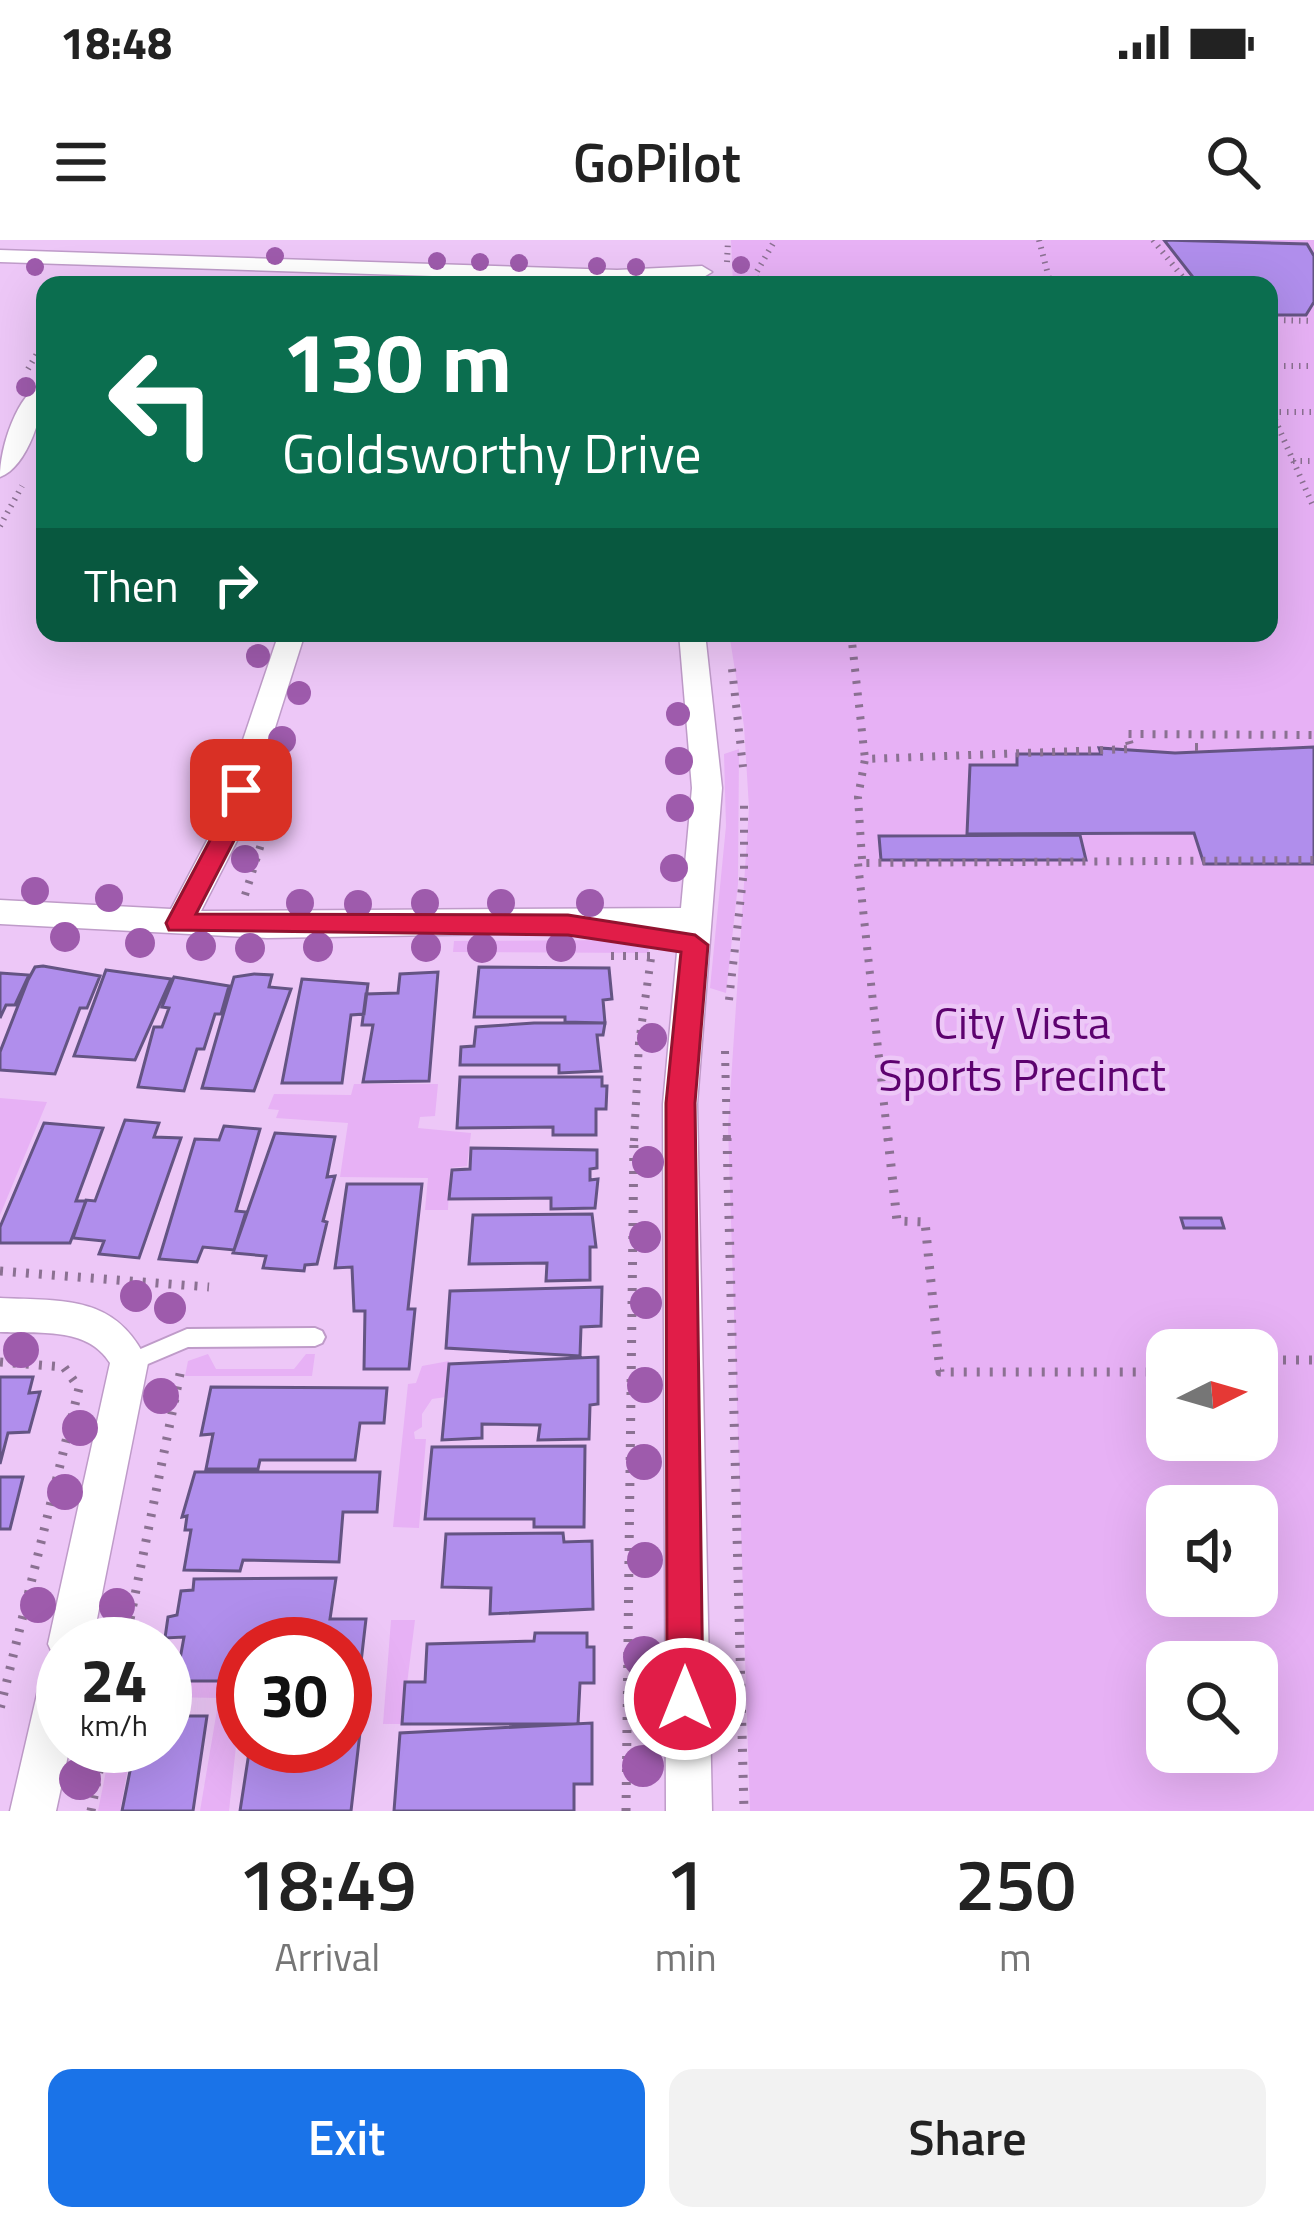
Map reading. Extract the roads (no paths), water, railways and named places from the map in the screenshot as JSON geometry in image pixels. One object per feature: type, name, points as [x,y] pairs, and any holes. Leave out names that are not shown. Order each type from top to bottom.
[{"type":"street","points":[[0,256],[391,276]]},
{"type":"street","points":[[105,276],[118,260]]},
{"type":"street","points":[[112,276],[118,260]]},
{"type":"street","points":[[617,276],[702,274]]},
{"type":"street","points":[[0,470],[36,405]]},
{"type":"street","points":[[178,923],[228,829],[289,642]]},
{"type":"street","points":[[686,1806],[680,1103],[707,788],[693,642]]},
{"type":"street","points":[[217,924],[228,829]]},
{"type":"street","points":[[0,912],[178,923],[568,925],[697,932]]},
{"type":"street","points":[[0,1315],[99,1325],[120,1341],[129,1364],[76,1617]]},
{"type":"street","points":[[33,1811],[42,1773]]},
{"type":"lane","points":[[129,1364],[187,1338],[315,1337]]},
{"type":"park label","name":"City Vista Sports Precinct","points":[[1022,1049]]}]
